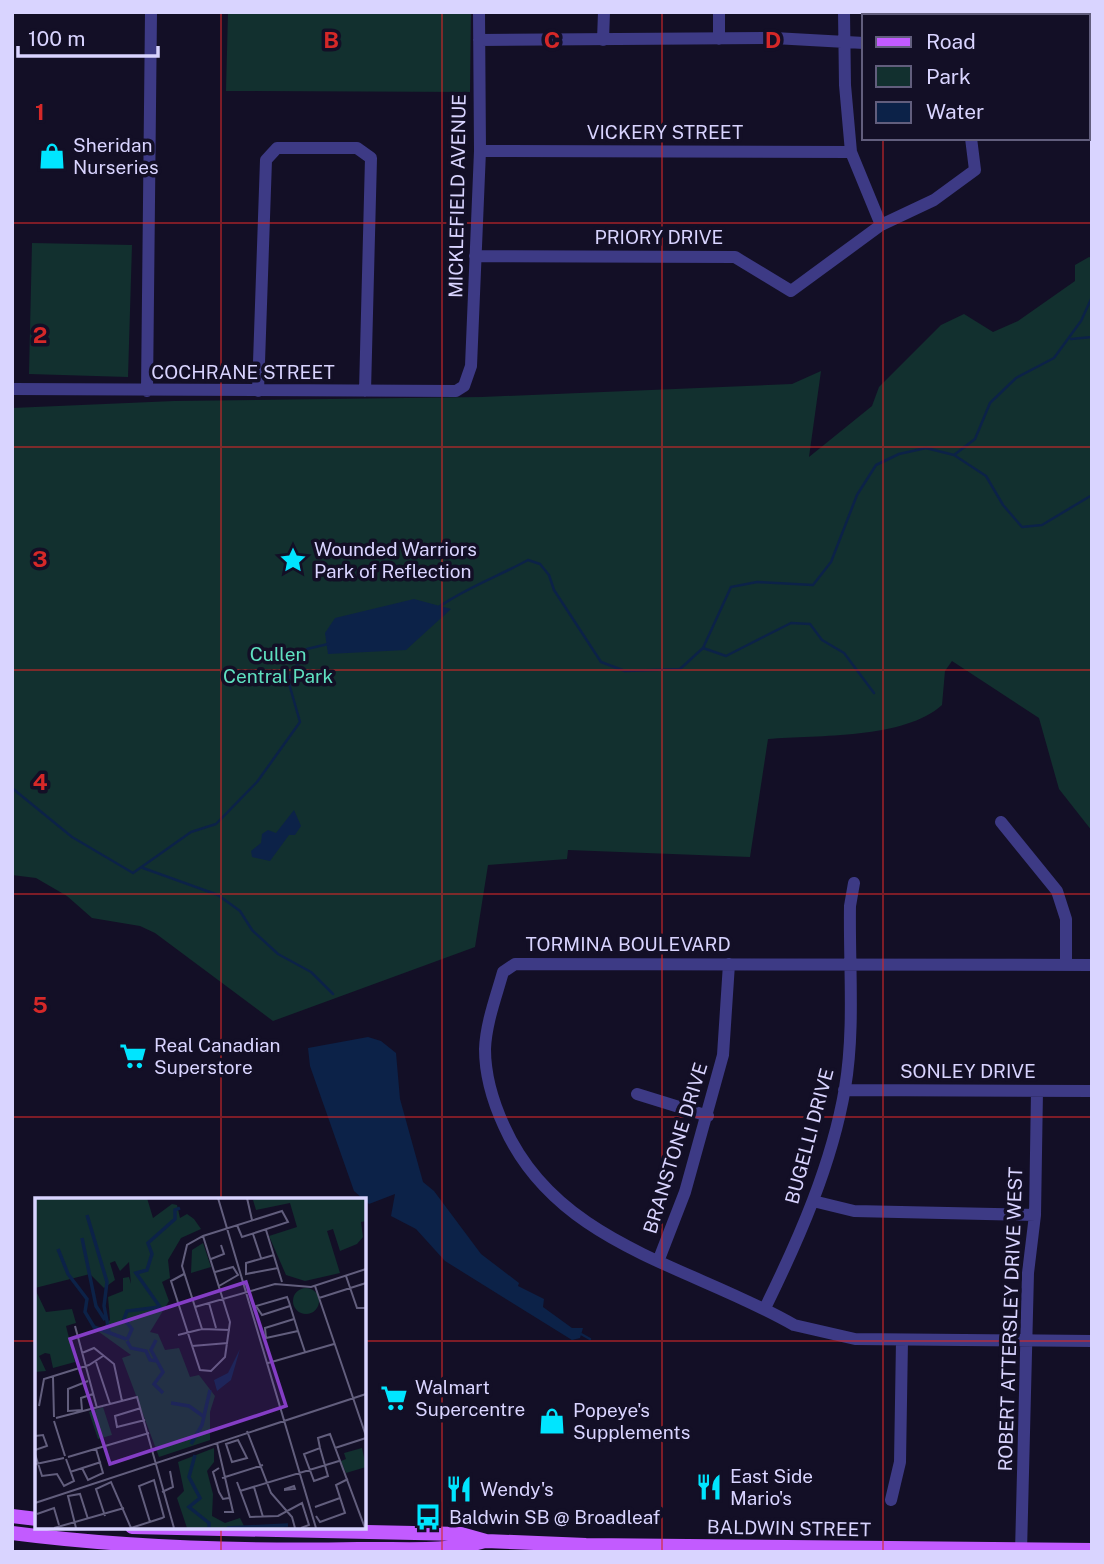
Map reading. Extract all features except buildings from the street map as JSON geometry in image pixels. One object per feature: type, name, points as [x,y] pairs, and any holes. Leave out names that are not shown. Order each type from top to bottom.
[{"type":"main road","points":[[12,1516],[35,1519]]},
{"type":"main road","name":"BALDWIN STREET","points":[[221,1529],[461,1534],[486,1541],[586,1545],[1092,1550]]},
{"type":"main road","name":"BALDWIN STREET","points":[[12,1534],[141,1547],[398,1551],[461,1548],[486,1541]]},
{"type":"street","points":[[148,391],[151,12]]},
{"type":"street","name":"MICKLEFIELD AVENUE","points":[[469,380],[480,151],[479,12]]},
{"type":"street","points":[[603,40],[604,12]]},
{"type":"street","points":[[719,12],[719,39]]},
{"type":"street","points":[[844,12],[851,152],[881,225]]},
{"type":"street","points":[[479,40],[719,39],[862,43]]},
{"type":"street","name":"PRIORY DRIVE","points":[[474,256],[734,257],[791,291],[881,225],[934,200],[975,170],[971,140]]},
{"type":"street","points":[[258,391],[266,160],[277,148],[357,148],[371,158],[365,391]]},
{"type":"street","name":"VICKERY STREET","points":[[480,151],[851,152]]},
{"type":"street","name":"COCHRANE STREET","points":[[12,389],[456,391],[469,380]]},
{"type":"street","points":[[1001,822],[1057,891],[1066,919],[1066,965]]},
{"type":"street","name":"BUGELLI DRIVE","points":[[765,1308],[799,1238],[813,1201],[844,1090],[849,1050],[850,906],[854,883]]},
{"type":"street","name":"TORMINA BOULEVARD","points":[[1092,965],[515,964],[503,971],[488,1026],[485,1050],[495,1106],[507,1133],[535,1179],[575,1217],[765,1308],[794,1325],[822,1334],[855,1339],[1092,1341]]},
{"type":"street","name":"BRANSTONE DRIVE","points":[[659,1259],[674,1228],[708,1116],[723,1055],[729,964]]},
{"type":"street","name":"SONLEY DRIVE","points":[[844,1090],[1092,1091]]},
{"type":"street","name":"ROBERT ATTERSLEY DRIVE WEST","points":[[1021,1550],[1028,1273],[1035,1215],[1037,1091]]},
{"type":"street","points":[[637,1094],[708,1116]]},
{"type":"street","points":[[813,1201],[854,1211],[1035,1215]]},
{"type":"street","points":[[891,1500],[900,1462],[902,1339]]},
{"type":"street","points":[[398,1533],[398,1551]]},
{"type":"green space","points":[[228,12],[471,12],[470,92],[226,91]]},
{"type":"green space","points":[[32,243],[132,245],[128,377],[29,374]]},
{"type":"green space","name":"Cullen Central Park","points":[[1092,258],[1092,831],[1059,789],[1039,718],[952,661],[945,671],[942,705],[926,716],[884,730],[768,739],[750,857],[568,850],[567,859],[488,865],[475,947],[273,1021],[155,933],[140,926],[92,918],[67,896],[36,878],[12,875],[12,408],[174,401],[482,397],[792,384],[821,371],[809,457],[872,406],[879,387],[941,325],[964,314],[993,332],[1018,321],[1075,281],[1075,265]]},
{"type":"water","points":[[414,599],[451,609],[406,650],[328,654],[325,633],[335,618]]},
{"type":"water","points":[[294,810],[301,826],[295,835],[289,835],[270,861],[252,857],[251,851],[261,843],[262,834],[268,830],[276,833]]},
{"type":"water","points":[[368,1037],[381,1041],[396,1053],[400,1099],[423,1182],[434,1191],[481,1254],[519,1283],[518,1286],[544,1299],[543,1307],[572,1328],[583,1328],[580,1338],[572,1340],[445,1261],[416,1229],[391,1216],[395,1194],[369,1204],[366,1198],[354,1191],[310,1066],[308,1048]]},
{"type":"waterway","points":[[954,455],[975,439],[990,403],[1016,378],[1054,358],[1081,321],[1092,297]]},
{"type":"waterway","points":[[1071,339],[1092,337]]},
{"type":"waterway","points":[[440,606],[528,560],[540,564],[549,575],[554,590],[601,662],[625,671],[680,669],[703,648],[731,587],[757,582],[813,585],[831,562],[857,495],[876,465],[899,454],[926,448],[954,455],[986,476],[1003,505],[1022,527],[1042,525],[1092,495]]},
{"type":"waterway","points":[[703,648],[726,656],[791,623],[810,624],[822,640],[844,653],[874,693]]},
{"type":"waterway","points":[[12,788],[72,837],[133,873],[191,832],[216,824],[257,782],[300,722],[288,680],[307,649],[328,644]]},
{"type":"waterway","points":[[143,868],[218,895],[240,911],[252,930],[278,954],[311,972],[333,994]]},
{"type":"waterway","points":[[581,1334],[590,1339]]},
{"type":"place","name":"Sheridan Nurseries","points":[[52,156]]},
{"type":"place","name":"Wounded Warriors Park of Reflection","points":[[293,560]]},
{"type":"place","name":"Real Canadian Superstore","points":[[133,1056]]},
{"type":"place","name":"Walmart Supercentre","points":[[394,1398]]},
{"type":"place","name":"Popeye's Supplements","points":[[552,1421]]},
{"type":"place","name":"East Side Mario's","points":[[709,1487]]},
{"type":"place","name":"Wendy's","points":[[459,1489]]},
{"type":"place","name":"Baldwin SB @ Broadleaf","points":[[428,1517]]}]
